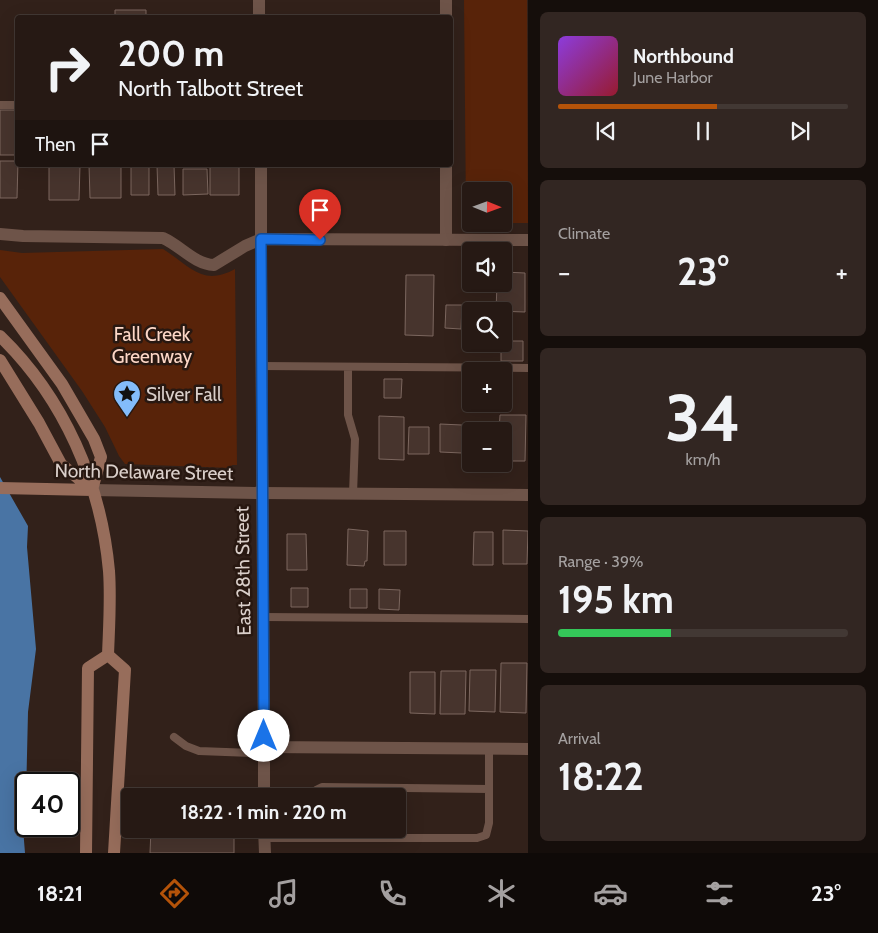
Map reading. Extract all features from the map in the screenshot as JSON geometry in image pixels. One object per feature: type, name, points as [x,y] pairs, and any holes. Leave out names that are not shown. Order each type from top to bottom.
[{"type":"main road","points":[[0,298],[62,384],[94,439],[101,457],[92,490]]},
{"type":"main road","points":[[0,336],[27,366],[61,416],[82,458],[103,528],[109,572],[108,655],[125,670],[114,853]]},
{"type":"main road","points":[[0,360],[39,423],[61,464],[92,490]]},
{"type":"main road","name":"North Delaware Street","points":[[0,488],[92,490]]},
{"type":"main road","points":[[86,853],[88,668],[108,655]]},
{"type":"street","points":[[259,0],[260,15]]},
{"type":"street","points":[[446,0],[446,15]]},
{"type":"street","name":"East 28th Street","points":[[261,167],[261,493],[264,788]]},
{"type":"street","points":[[446,167],[446,240]]},
{"type":"street","points":[[0,234],[163,238],[199,262],[214,265],[245,246],[261,239],[528,240]]},
{"type":"street","name":"North Delaware Street","points":[[92,490],[528,495]]},
{"type":"street","points":[[264,747],[528,750]]},
{"type":"street","points":[[264,838],[265,853]]},
{"type":"lane","points":[[0,105],[15,105]]},
{"type":"lane","points":[[261,366],[528,368]]},
{"type":"lane","points":[[348,367],[348,415],[355,439],[353,494]]},
{"type":"lane","points":[[263,617],[528,619]]},
{"type":"lane","points":[[174,736],[186,746],[199,751],[252,753],[264,747]]},
{"type":"lane","points":[[406,838],[477,838],[486,835],[488,829],[489,749]]},
{"type":"lane","points":[[320,788],[406,788]]},
{"type":"lane","points":[[406,788],[489,789]]},
{"type":"green space","points":[[464,0],[527,0],[528,223],[512,223],[512,182],[466,182]]},
{"type":"green space","name":"Fall Creek Greenway","points":[[163,249],[189,268],[205,275],[224,274],[235,269],[237,465],[232,465],[230,468],[125,464],[105,427],[82,391],[0,277],[0,250],[22,253]]},
{"type":"water","points":[[0,477],[28,526],[27,547],[36,649],[28,712],[27,772],[15,772],[15,837],[24,837],[25,853],[0,853]]},
{"type":"building","points":[[115,10],[146,10],[146,15],[115,15]]},
{"type":"building","points":[[0,110],[15,110],[15,155],[0,155]]},
{"type":"building","points":[[0,161],[15,161],[15,167],[18,167],[17,198],[0,198]]},
{"type":"building","points":[[49,167],[80,167],[79,200],[49,200]]},
{"type":"building","points":[[89,167],[121,167],[121,198],[90,198]]},
{"type":"building","points":[[131,167],[149,167],[149,195],[131,195]]},
{"type":"building","points":[[157,167],[174,167],[175,195],[158,195]]},
{"type":"building","points":[[210,167],[239,167],[239,195],[210,195]]},
{"type":"building","points":[[183,169],[207,169],[208,194],[183,195]]},
{"type":"building","points":[[512,272],[525,273],[525,312],[512,312],[512,302],[496,302],[497,292],[512,292]]},
{"type":"building","points":[[406,275],[434,275],[433,336],[405,335]]},
{"type":"building","points":[[446,305],[462,305],[461,329],[445,328]]},
{"type":"building","points":[[512,341],[523,341],[523,361],[501,361],[501,352],[512,352]]},
{"type":"building","points":[[384,379],[402,379],[401,398],[384,398]]},
{"type":"building","points":[[500,415],[526,415],[525,461],[512,461],[512,422],[500,422]]},
{"type":"building","points":[[379,416],[404,417],[404,460],[379,459]]},
{"type":"building","points":[[440,424],[462,425],[462,453],[440,452]]},
{"type":"building","points":[[409,427],[429,427],[429,454],[408,454]]},
{"type":"building","points":[[348,529],[368,531],[367,561],[365,561],[364,566],[347,565]]},
{"type":"building","points":[[503,530],[528,531],[527,564],[503,564]]},
{"type":"building","points":[[384,531],[406,531],[406,565],[384,565]]},
{"type":"building","points":[[474,532],[493,532],[493,565],[473,565]]},
{"type":"building","points":[[287,534],[306,534],[307,570],[287,570]]},
{"type":"building","points":[[291,588],[308,588],[308,607],[291,607]]},
{"type":"building","points":[[350,589],[367,589],[367,608],[350,608]]},
{"type":"building","points":[[379,589],[400,590],[399,610],[379,609]]},
{"type":"building","points":[[501,663],[527,663],[526,713],[500,712]]},
{"type":"building","points":[[470,670],[496,670],[495,712],[469,711]]},
{"type":"building","points":[[441,671],[466,671],[465,714],[440,714]]},
{"type":"building","points":[[410,672],[435,672],[435,714],[410,713]]},
{"type":"building","points":[[151,838],[234,838],[234,853],[150,853]]},
{"type":"place","name":"Silver Fall","points":[[127,418]]},
{"type":"route","points":[[264,736],[261,493],[261,239],[320,240]]}]
